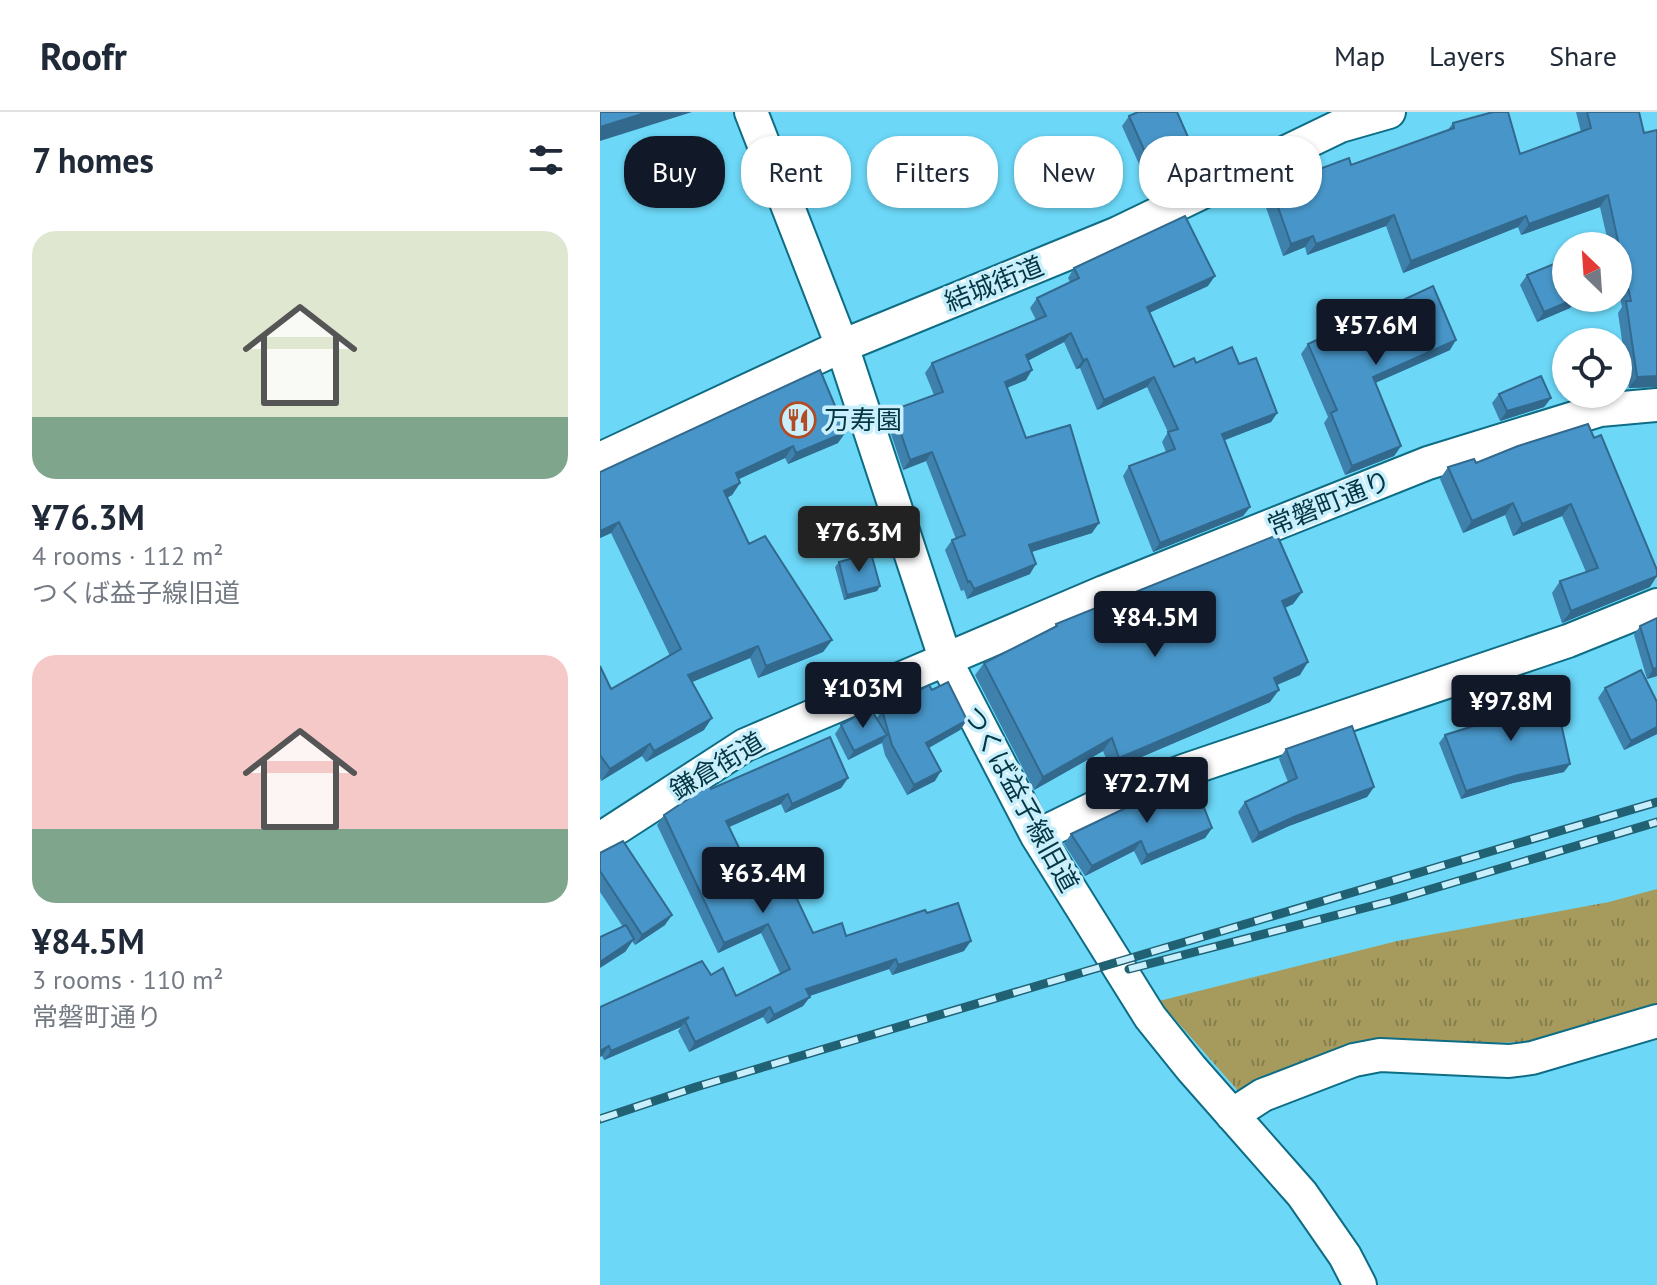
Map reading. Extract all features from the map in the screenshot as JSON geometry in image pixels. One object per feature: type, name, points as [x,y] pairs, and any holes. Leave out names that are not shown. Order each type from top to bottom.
[{"type":"street","name":"つくば益子線旧道","points":[[751,112],[842,346],[946,661],[1037,836],[1150,1017],[1302,1194],[1345,1256],[1360,1285]]},
{"type":"street","name":"結城街道","points":[[600,459],[842,346],[1118,233],[1336,119],[1389,112]]},
{"type":"street","name":"常磐町通り","points":[[1104,592],[1428,463],[1600,410],[1657,405]]},
{"type":"street","name":"鎌倉街道","points":[[600,839],[745,745],[1104,592]]},
{"type":"street","points":[[1037,836],[1117,797],[1186,770],[1568,641],[1657,605]]},
{"type":"street","points":[[1232,1115],[1263,1095],[1354,1060],[1380,1055],[1509,1061],[1532,1058],[1657,1021]]},
{"type":"green space","points":[[1657,889],[1657,1006],[1524,1042],[1355,1047],[1240,1093],[1159,1001],[1397,941],[1609,902]]},
{"type":"building","points":[[600,112],[648,112],[600,127]]},
{"type":"building","points":[[1138,112],[1177,112],[1188,136],[1139,136],[1139,138],[1129,116]]},
{"type":"building","points":[[1493,112],[1508,112],[1520,154],[1591,128],[1587,112],[1639,112],[1644,133],[1657,130],[1657,376],[1637,377],[1628,312],[1632,312],[1632,232],[1616,232],[1608,195],[1529,224],[1526,216],[1411,261],[1394,215],[1316,244],[1313,236],[1291,244],[1278,208],[1322,208],[1322,168],[1349,158],[1351,165],[1454,128],[1453,123]]},
{"type":"building","points":[[1185,216],[1215,276],[1147,307],[1174,367],[1194,358],[1196,363],[1232,347],[1239,364],[1256,358],[1277,413],[1222,434],[1250,507],[1160,543],[1129,466],[1175,449],[1168,432],[1178,429],[1154,377],[1104,400],[1087,359],[1083,360],[1071,333],[1026,355],[1032,370],[1005,382],[1026,438],[1070,425],[1099,523],[1029,545],[1036,564],[974,589],[968,582],[952,540],[965,535],[932,452],[910,460],[893,410],[943,392],[932,363],[1046,316],[1037,298],[1079,278],[1074,268]]},
{"type":"building","points":[[1552,265],[1552,309],[1544,312],[1527,275]]},
{"type":"building","points":[[1433,286],[1456,340],[1373,377],[1401,446],[1352,466],[1331,413],[1337,410],[1308,344]]},
{"type":"building","points":[[820,370],[846,432],[796,453],[793,446],[736,473],[740,483],[724,491],[749,544],[765,536],[832,640],[766,666],[758,646],[688,675],[712,718],[654,751],[650,744],[610,769],[600,755],[600,666],[611,689],[681,649],[619,522],[600,531],[600,472]]},
{"type":"building","points":[[1541,376],[1551,398],[1507,411],[1499,394]]},
{"type":"building","points":[[1588,424],[1594,438],[1601,435],[1657,576],[1571,611],[1560,581],[1598,568],[1571,504],[1522,524],[1513,503],[1472,521],[1448,467],[1474,459],[1476,463]]},
{"type":"building","points":[[1277,535],[1302,592],[1282,601],[1308,662],[1274,678],[1279,690],[1119,758],[1112,738],[1043,777],[984,663],[1056,624]]},
{"type":"building","points":[[871,553],[880,586],[847,595],[839,562]]},
{"type":"building","points":[[1657,618],[1657,668],[1653,669],[1640,626]]},
{"type":"building","points":[[1641,670],[1657,702],[1657,727],[1631,741],[1605,688]]},
{"type":"building","points":[[1544,681],[1555,720],[1560,719],[1570,764],[1518,775],[1466,791],[1445,735],[1524,710],[1518,689]]},
{"type":"building","points":[[948,682],[967,720],[926,743],[941,771],[914,785],[892,745],[882,710],[929,685],[932,690]]},
{"type":"building","points":[[870,708],[887,735],[854,751],[841,725]]},
{"type":"building","points":[[1352,726],[1374,787],[1259,833],[1245,802],[1297,778],[1286,749]]},
{"type":"building","points":[[830,737],[848,778],[792,804],[788,794],[726,821],[761,893],[788,880],[813,933],[842,923],[846,936],[925,910],[927,913],[958,903],[971,941],[898,965],[896,959],[806,989],[810,997],[774,1015],[770,1007],[695,1042],[685,1021],[689,1017],[611,1051],[609,1046],[600,1051],[600,1007],[702,961],[711,975],[723,968],[736,996],[790,969],[768,924],[724,943],[664,815],[709,785],[711,789]]},
{"type":"building","points":[[1193,780],[1212,828],[1147,855],[1141,841],[1092,866],[1071,834],[1132,805]]},
{"type":"building","points":[[623,841],[672,915],[642,935],[600,871],[600,853]]},
{"type":"building","points":[[626,925],[634,939],[600,962],[600,937]]},
{"type":"railway","points":[[600,1119],[696,1087],[1657,802]]},
{"type":"railway","points":[[1129,969],[1391,901],[1657,822]]},
{"type":"place","name":"万寿園","points":[[798,420]]}]
